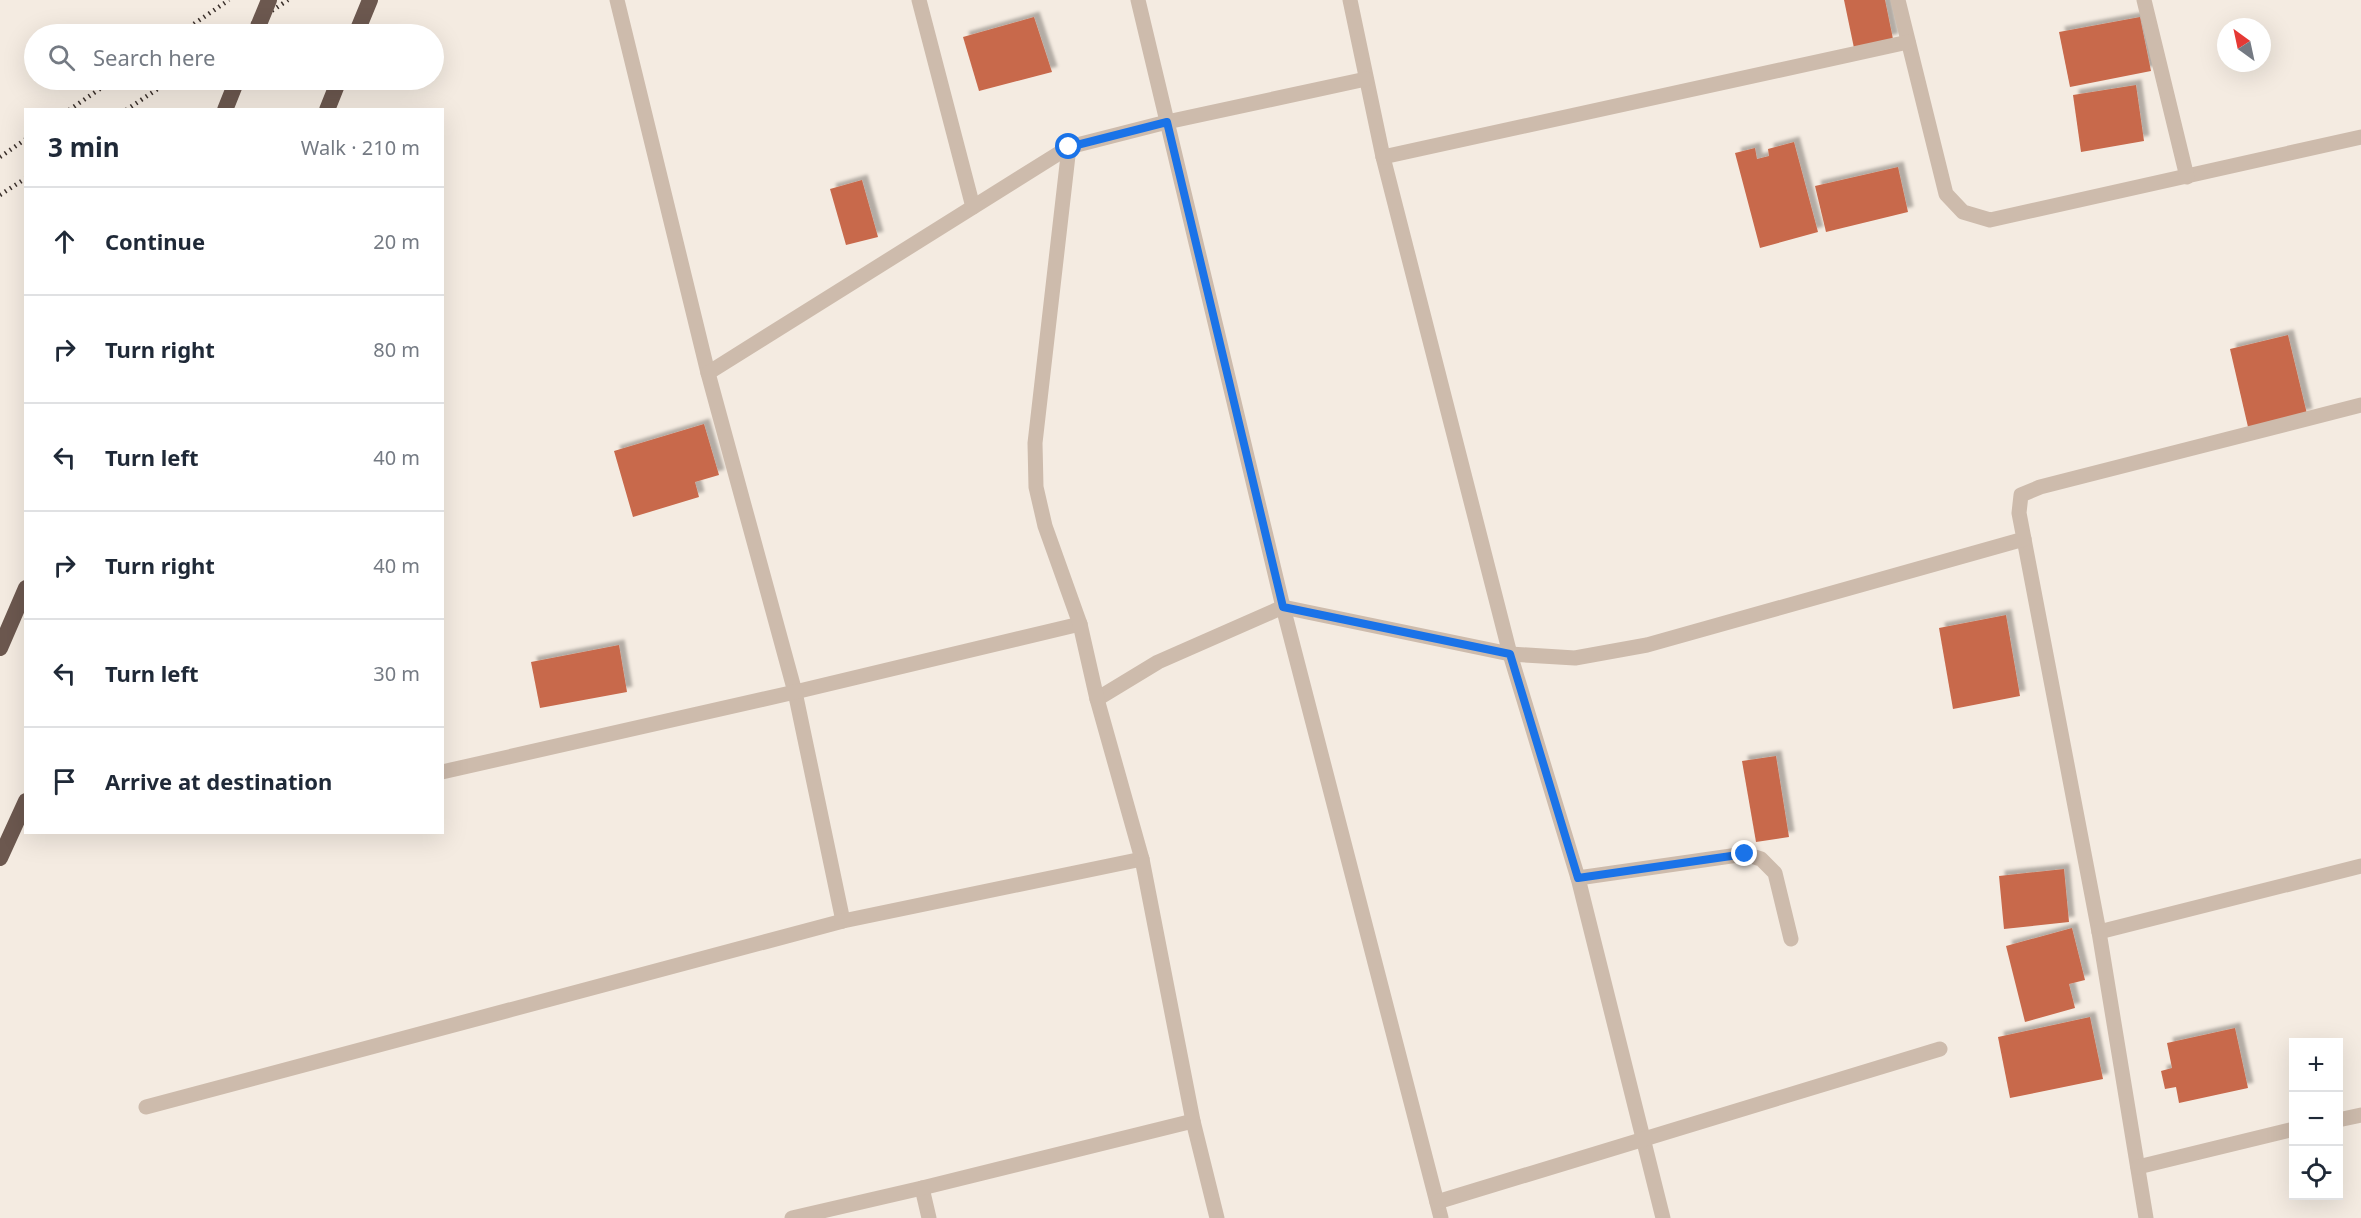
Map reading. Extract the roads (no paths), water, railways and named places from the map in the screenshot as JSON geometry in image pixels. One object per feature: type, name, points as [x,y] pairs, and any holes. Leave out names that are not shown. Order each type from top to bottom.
[{"type":"highway","points":[[259,24],[269,0]]},
{"type":"highway","points":[[360,24],[370,0]]},
{"type":"highway","points":[[226,108],[233,90]]},
{"type":"highway","points":[[328,108],[335,90]]},
{"type":"highway","points":[[0,648],[24,593]]},
{"type":"highway","points":[[0,858],[24,805]]},
{"type":"street","points":[[618,0],[708,373],[795,692],[843,921]]},
{"type":"street","points":[[919,0],[973,207]]},
{"type":"street","points":[[1138,0],[1283,607],[1441,1218]]},
{"type":"street","points":[[1350,0],[1383,157],[1510,654],[1578,878],[1663,1218]]},
{"type":"street","points":[[1898,0],[1946,194],[1963,212],[1990,220],[2361,137]]},
{"type":"street","points":[[2144,0],[2187,177]]},
{"type":"street","points":[[1383,157],[1908,42]]},
{"type":"street","points":[[708,373],[1069,147],[1167,122],[1366,79]]},
{"type":"street","points":[[1069,147],[1035,443],[1036,487],[1045,526],[1080,624],[1097,699],[1142,859],[1193,1121],[1217,1218]]},
{"type":"street","points":[[2146,1218],[2099,932],[2019,513],[2021,495],[2040,487],[2361,405]]},
{"type":"street","points":[[1097,699],[1158,662],[1283,607],[1510,654],[1575,658],[1647,645],[2024,538]]},
{"type":"street","points":[[444,772],[795,692],[1080,624]]},
{"type":"street","points":[[1578,878],[1745,854],[1761,859],[1775,873],[1791,939]]},
{"type":"street","points":[[146,1107],[843,921],[1142,859]]},
{"type":"street","points":[[2099,932],[2361,866]]},
{"type":"street","points":[[1437,1202],[1940,1048]]},
{"type":"street","points":[[2343,1119],[2361,1115]]},
{"type":"street","points":[[792,1218],[1193,1121]]},
{"type":"street","points":[[2138,1167],[2289,1131]]},
{"type":"street","points":[[922,1188],[929,1218]]},
{"type":"railway","points":[[194,24],[229,0]]},
{"type":"railway","points":[[252,24],[288,0]]},
{"type":"railway","points":[[72,108],[98,90]]},
{"type":"railway","points":[[129,108],[156,90]]},
{"type":"railway","points":[[0,157],[24,140]]},
{"type":"railway","points":[[0,195],[24,179]]}]
